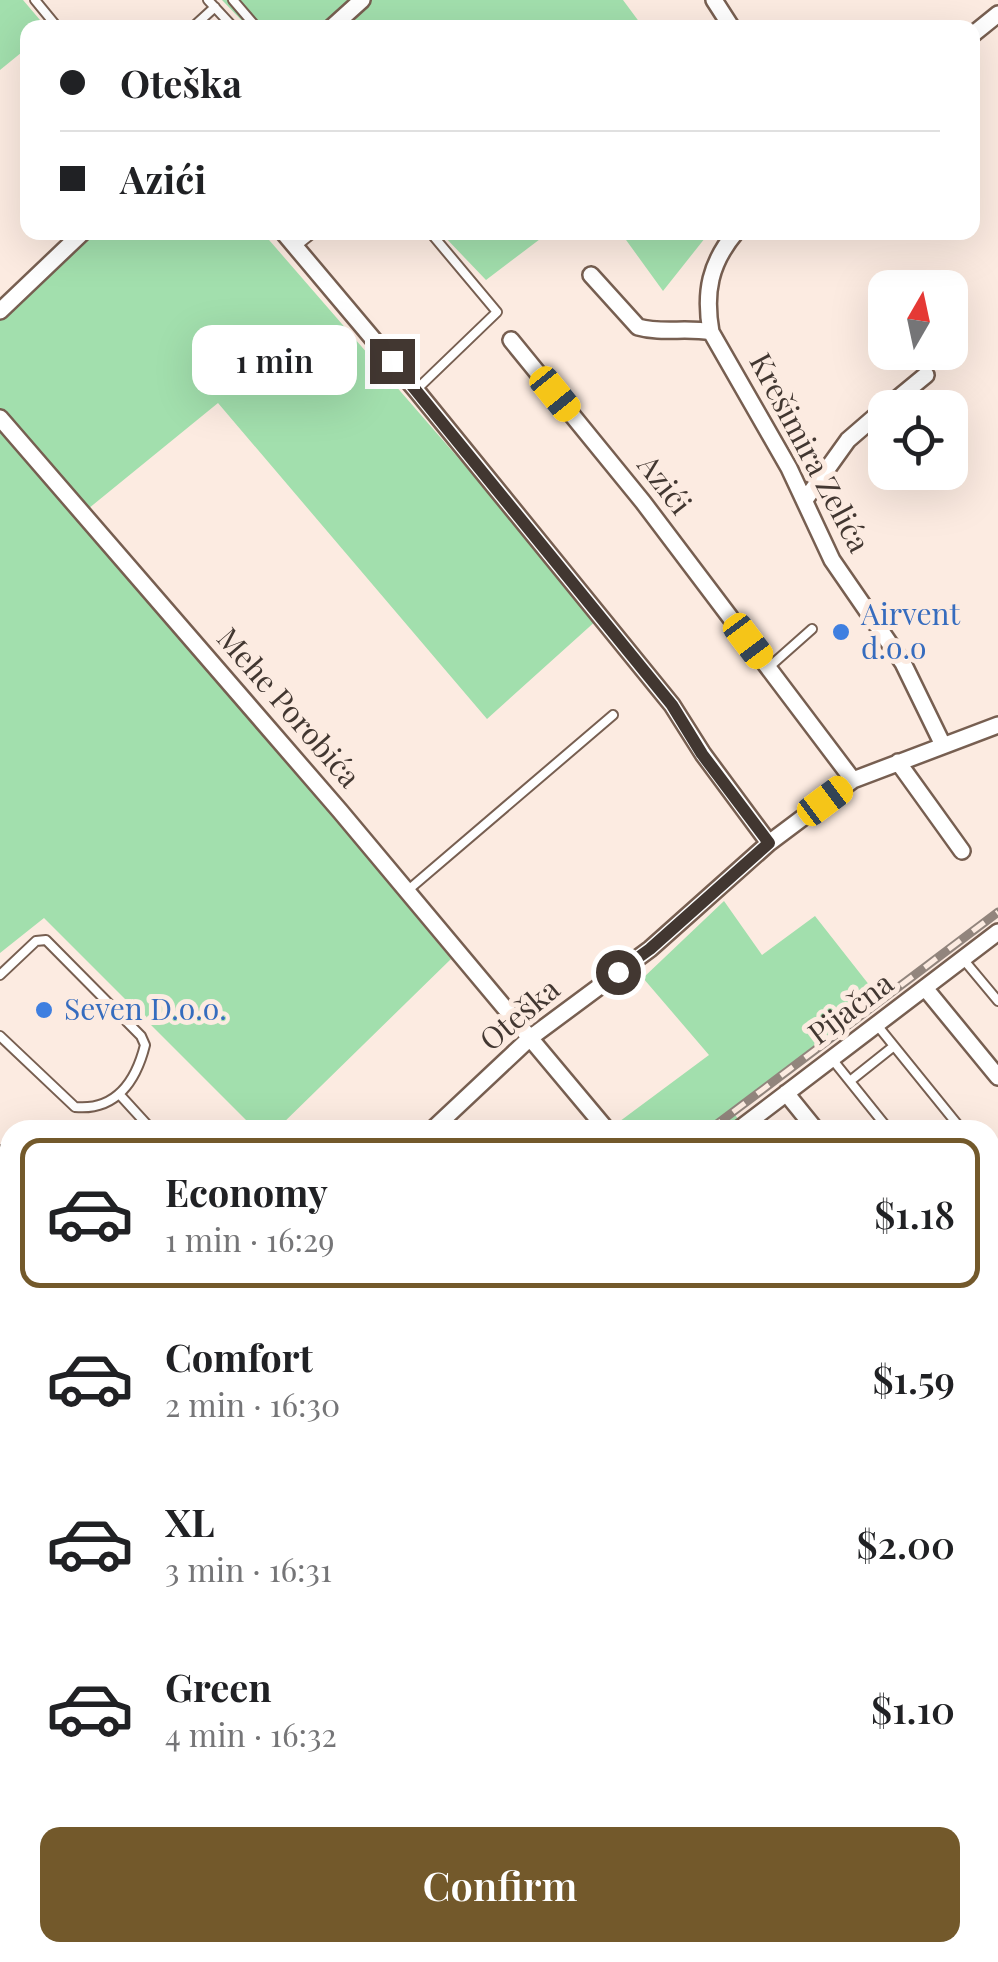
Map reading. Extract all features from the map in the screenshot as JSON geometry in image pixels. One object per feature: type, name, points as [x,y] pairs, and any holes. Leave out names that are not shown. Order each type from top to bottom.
[{"type":"street","points":[[340,20],[362,0]]},
{"type":"street","points":[[0,310],[74,240]]},
{"type":"street","points":[[288,240],[672,705],[702,754],[769,843]]},
{"type":"street","name":"Krešimira Zelića","points":[[730,240],[711,272],[707,311],[711,332],[805,500],[832,560],[903,663],[943,745]]},
{"type":"street","points":[[592,275],[638,327],[711,332]]},
{"type":"street","name":"Azići","points":[[511,340],[643,502],[853,780]]},
{"type":"street","points":[[908,390],[926,375]]},
{"type":"street","name":"Mehe Porobića","points":[[0,418],[530,1038]]},
{"type":"street","points":[[805,500],[848,440],[868,423]]},
{"type":"street","name":"Oteška","points":[[443,1120],[530,1038],[650,949],[769,843],[853,780],[998,725]]},
{"type":"street","points":[[898,762],[962,851]]},
{"type":"street","name":"Pijačna","points":[[751,1120],[998,932]]},
{"type":"street","points":[[925,988],[998,1077]]},
{"type":"street","points":[[530,1038],[599,1120]]},
{"type":"street","points":[[786,1094],[808,1120]]},
{"type":"lane","points":[[35,0],[51,20]]},
{"type":"lane","points":[[232,0],[251,20]]},
{"type":"lane","points":[[295,248],[304,240]]},
{"type":"lane","points":[[416,390],[497,312],[437,240]]},
{"type":"lane","points":[[768,668],[812,629]]},
{"type":"lane","points":[[407,891],[614,715]]},
{"type":"lane","points":[[0,975],[36,941],[46,940],[141,1036],[145,1045],[133,1079],[120,1095],[108,1103],[76,1106],[0,1036]]},
{"type":"lane","points":[[963,959],[998,1001]]},
{"type":"lane","points":[[877,1025],[954,1120]]},
{"type":"lane","points":[[850,1081],[894,1046]]},
{"type":"lane","points":[[832,1059],[880,1120]]},
{"type":"lane","points":[[120,1095],[143,1120]]},
{"type":"green space","points":[[0,0],[23,0],[40,20],[20,20],[20,54],[0,70]]},
{"type":"green space","points":[[222,0],[623,0],[638,20],[241,20]]},
{"type":"green space","points":[[77,240],[269,240],[598,619],[487,719],[218,403],[83,513],[451,959],[286,1120],[246,1120],[44,918],[0,953],[0,307]]},
{"type":"green space","points":[[448,240],[539,240],[486,280]]},
{"type":"green space","points":[[626,240],[703,240],[663,291]]},
{"type":"green space","points":[[724,901],[762,955],[815,916],[881,1000],[733,1112],[739,1120],[621,1120],[709,1055],[643,978]]},
{"type":"railway","points":[[722,1120],[998,912]]},
{"type":"place","name":"Airvent d.o.o","points":[[841,632]]},
{"type":"place","name":"Seven D.o.o.","points":[[44,1010]]},
{"type":"route","points":[[392,361],[672,705],[702,754],[769,843],[650,949],[618,972]]}]
